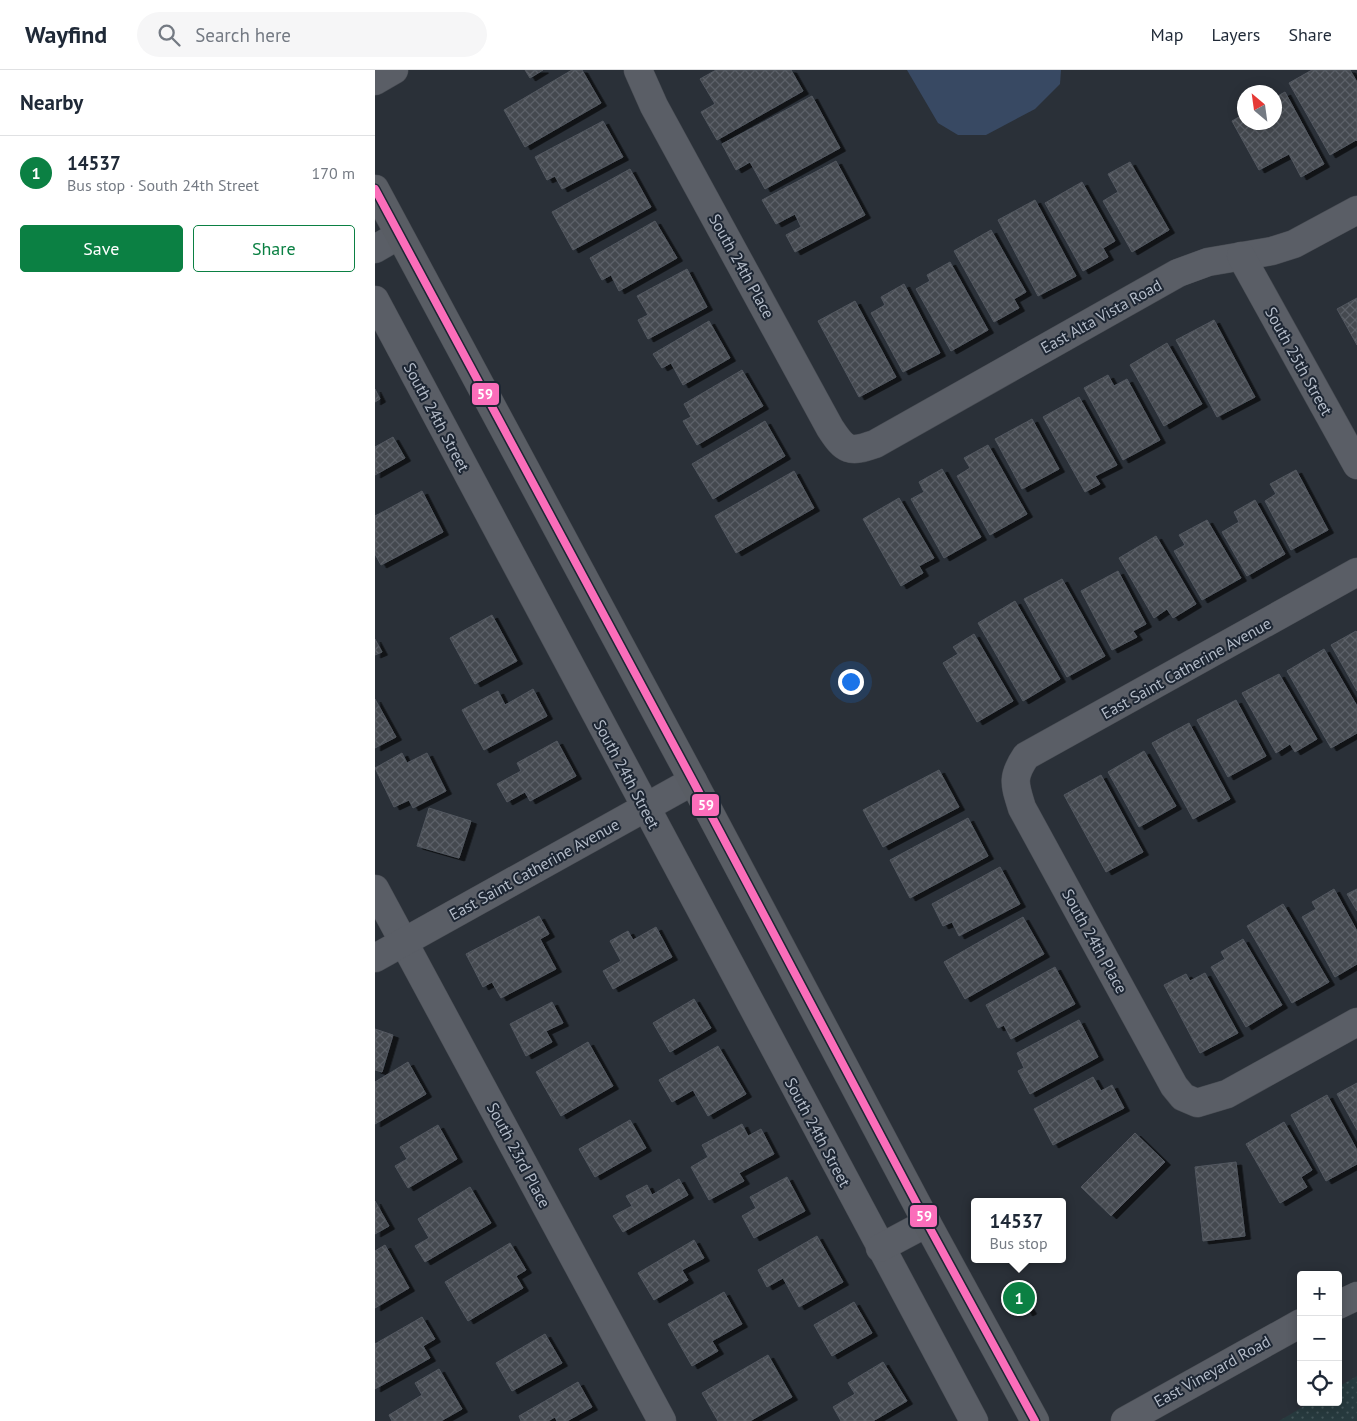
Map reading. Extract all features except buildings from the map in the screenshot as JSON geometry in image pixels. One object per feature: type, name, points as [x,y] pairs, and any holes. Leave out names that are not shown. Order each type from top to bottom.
[{"type":"main road","points":[[375,190],[693,781],[927,1223],[1035,1421]]},
{"type":"street","points":[[375,80],[394,70]]},
{"type":"street","name":"South 24th Place","points":[[638,70],[655,106],[830,428],[841,444],[857,450]]},
{"type":"street","name":"East Alta Vista Road","points":[[857,450],[875,444],[1178,273],[1208,262],[1272,251],[1294,244],[1357,210]]},
{"type":"street","points":[[375,249],[399,235]]},
{"type":"street","name":"South 25th Street","points":[[1241,256],[1357,465]]},
{"type":"street","name":"South 24th Street","points":[[375,300],[974,1421]]},
{"type":"street","name":"East Saint Catherine Avenue","points":[[1018,767],[1026,756],[1357,572]]},
{"type":"street","name":"South 24th Place","points":[[1018,767],[1015,785],[1022,808],[1174,1086],[1183,1097],[1197,1103],[1227,1094],[1357,1022]]},
{"type":"street","name":"East Saint Catherine Avenue","points":[[375,958],[693,781]]},
{"type":"street","name":"South 23rd Place","points":[[375,889],[662,1421]]},
{"type":"street","points":[[880,1248],[927,1223]]},
{"type":"street","points":[[1342,1303],[1357,1296]]},
{"type":"street","name":"East Vineyard Road","points":[[1125,1421],[1297,1325]]},
{"type":"green space","points":[[1357,1376],[1357,1421],[1279,1421],[1304,1406],[1342,1406],[1342,1385]]},
{"type":"water","points":[[907,70],[1061,70],[1060,84],[1035,109],[986,135],[958,135],[938,123]]},
{"type":"transit line","name":"59","points":[[375,189],[693,781],[927,1223],[1035,1421]]},
{"type":"place","name":"14537","points":[[1019,1298]]}]
